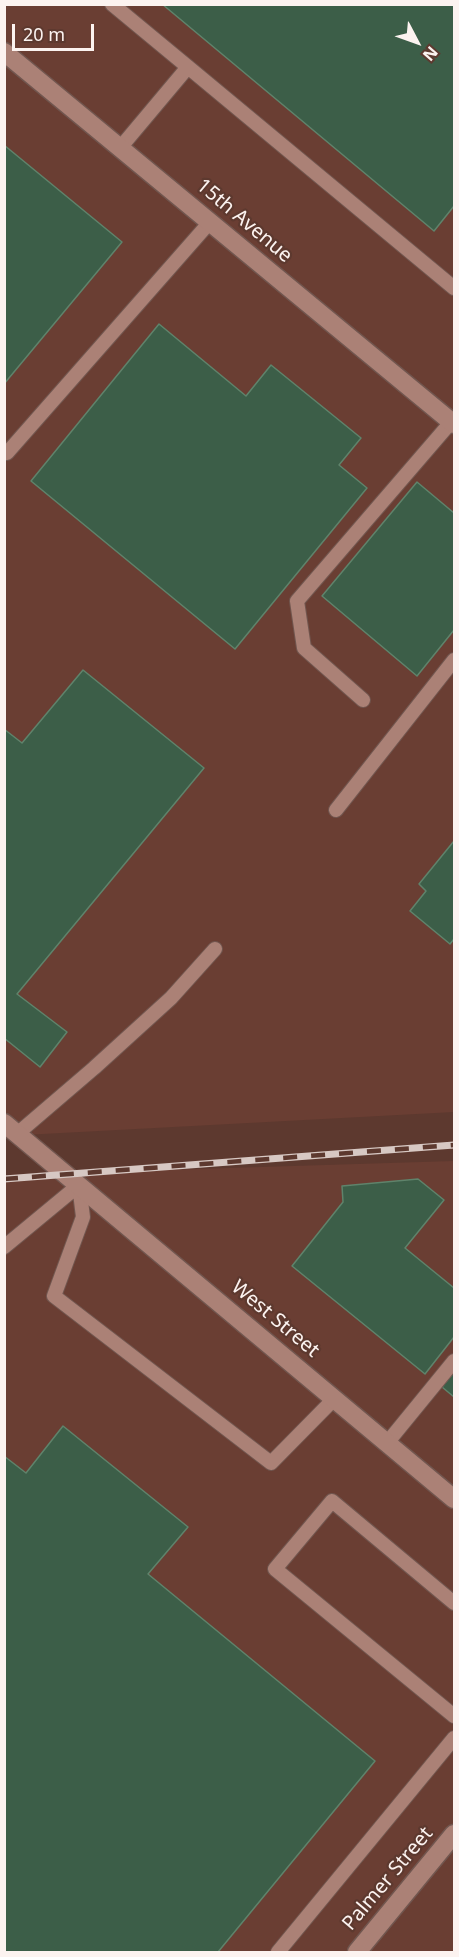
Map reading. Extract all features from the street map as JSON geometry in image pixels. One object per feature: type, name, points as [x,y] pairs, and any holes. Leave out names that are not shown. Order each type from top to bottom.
[{"type":"street","name":"15th Avenue","points":[[4,52],[453,422]]},
{"type":"street","name":"West Street","points":[[11,1129],[454,1499]]},
{"type":"street","name":"Palmer Street","points":[[357,1953],[454,1834]]},
{"type":"lane","points":[[112,4],[454,288]]},
{"type":"lane","points":[[120,148],[188,67]]},
{"type":"lane","points":[[4,452],[7,453],[210,222]]},
{"type":"lane","points":[[363,700],[304,648],[297,601],[453,422]]},
{"type":"lane","points":[[336,810],[454,660]]},
{"type":"lane","points":[[11,1129],[94,1068],[171,998],[215,949]]},
{"type":"lane","points":[[4,1247],[73,1179],[83,1217],[54,1296],[271,1463],[335,1398]]},
{"type":"lane","points":[[387,1443],[454,1361]]},
{"type":"lane","points":[[454,1603],[332,1501],[275,1569],[454,1716]]},
{"type":"lane","points":[[278,1953],[454,1738]]},
{"type":"shaded area","points":[[5,5],[454,5],[454,1112],[5,1136]]},
{"type":"shaded area","points":[[454,1161],[454,1952],[5,1952],[4,1175]]},
{"type":"building","points":[[162,4],[454,4],[454,206],[434,231]]},
{"type":"building","points":[[4,145],[122,242],[4,384]]},
{"type":"building","points":[[159,324],[246,396],[271,365],[361,438],[339,465],[367,488],[235,649],[31,481]]},
{"type":"building","points":[[417,482],[454,513],[454,630],[417,676],[322,596]]},
{"type":"building","points":[[83,670],[204,768],[17,994],[67,1032],[40,1067],[4,1038],[4,729],[22,743]]},
{"type":"building","points":[[454,841],[454,939],[450,944],[410,911],[426,891],[419,884]]},
{"type":"building","points":[[418,1179],[444,1200],[405,1248],[454,1288],[454,1337],[425,1374],[292,1266],[343,1202],[342,1186]]},
{"type":"building","points":[[454,1372],[454,1397],[442,1387]]},
{"type":"building","points":[[63,1426],[188,1527],[148,1574],[375,1761],[218,1952],[4,1952],[4,1456],[26,1473]]},
{"type":"railway","points":[[4,1179],[454,1145]]}]
